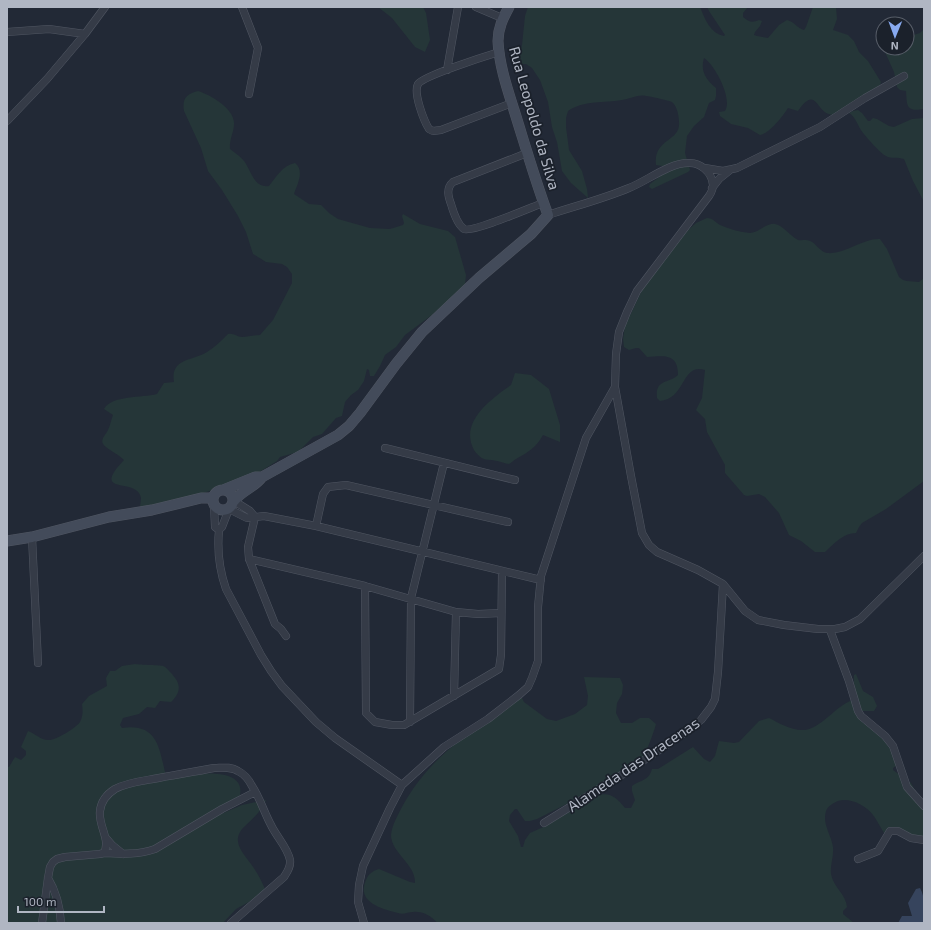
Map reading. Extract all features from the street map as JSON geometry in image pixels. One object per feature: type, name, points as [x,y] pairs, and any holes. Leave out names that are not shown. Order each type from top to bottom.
[{"type":"street","points":[[7,121],[47,79],[85,34],[105,7]]},
{"type":"street","points":[[242,7],[258,48],[250,94]]},
{"type":"street","points":[[447,70],[458,7]]},
{"type":"street","points":[[476,7],[502,18]]},
{"type":"street","name":"Rua Leopoldo da Silva","points":[[509,7],[502,18],[499,52],[527,153],[548,215]]},
{"type":"street","points":[[7,32],[49,28],[85,34]]},
{"type":"street","points":[[499,52],[425,79],[418,85],[417,94],[427,125],[429,129],[433,131],[454,126],[512,103]]},
{"type":"street","points":[[904,76],[865,98],[820,127],[729,171],[719,179],[699,211],[637,292],[627,312],[618,339],[615,387],[642,533],[649,545],[657,552],[704,573],[722,584],[746,611],[758,620],[784,625],[830,630],[854,624],[924,556]]},
{"type":"street","points":[[527,153],[453,182],[448,187],[451,206],[462,226],[466,230],[481,227],[543,203]]},
{"type":"street","points":[[402,785],[335,738],[316,722],[282,686],[271,671],[226,589],[219,564],[219,530],[222,527],[231,505],[237,497],[259,481],[262,477],[338,435],[349,426],[422,332],[479,278],[531,234],[548,215],[629,188],[673,166],[681,164],[697,164],[705,168],[729,171]]},
{"type":"street","points":[[705,168],[711,176],[712,189]]},
{"type":"street","points":[[364,923],[358,902],[359,885],[363,866],[379,829],[402,785],[434,755],[504,707],[528,687],[536,670],[538,661],[538,607],[541,580],[586,438],[615,387]]},
{"type":"street","points":[[385,448],[515,480]]},
{"type":"street","points":[[410,722],[411,598],[444,463]]},
{"type":"street","points":[[219,530],[215,527],[213,502],[215,494],[254,477],[262,477]]},
{"type":"street","points":[[316,526],[323,494],[328,487],[346,485],[508,522]]},
{"type":"street","points":[[223,490],[231,493],[231,505]]},
{"type":"street","points":[[7,541],[32,537],[128,513],[152,510],[201,498],[208,498],[221,510],[231,505]]},
{"type":"street","points":[[231,505],[247,518],[264,516],[316,526],[541,580]]},
{"type":"street","points":[[255,517],[248,547],[249,559],[275,624],[286,636]]},
{"type":"street","points":[[32,537],[38,663]]},
{"type":"street","points":[[249,559],[411,598],[456,612],[478,614],[501,613]]},
{"type":"street","points":[[364,586],[366,713],[375,722],[392,725],[404,725],[499,670],[501,655],[502,570]]},
{"type":"street","name":"Alameda das Dracenas","points":[[544,823],[628,771],[686,732],[701,720],[711,707],[715,698],[718,672],[722,584]]},
{"type":"street","points":[[454,696],[456,612]]},
{"type":"street","points":[[830,630],[861,716],[885,736],[893,746],[907,787],[924,806]]},
{"type":"street","points":[[123,854],[106,838],[100,822],[102,804],[113,790],[136,782],[214,768],[231,768],[238,770],[246,778],[255,792],[287,853],[290,864],[284,877],[230,923]]},
{"type":"street","points":[[42,923],[50,867],[57,859],[104,852],[123,854],[145,852],[155,849],[222,809],[255,792]]},
{"type":"street","points":[[858,859],[878,851],[890,831],[898,831],[912,838],[924,840]]},
{"type":"street","points":[[104,852],[106,838]]},
{"type":"street","points":[[48,878],[57,897],[61,923]]},
{"type":"shaded area","points":[[378,7],[423,7],[426,13],[430,40],[425,52],[415,47],[392,18]]},
{"type":"shaded area","points":[[528,7],[700,7],[706,21],[712,29],[724,36],[725,35],[707,7],[748,7],[743,13],[743,17],[751,22],[759,20],[762,21],[754,35],[768,38],[779,25],[787,20],[804,30],[813,7],[836,7],[837,19],[833,30],[848,35],[854,41],[859,52],[868,61],[881,82],[876,89],[836,115],[831,115],[825,112],[812,100],[809,100],[798,111],[788,108],[772,128],[760,135],[748,128],[731,124],[720,116],[719,112],[725,111],[727,106],[725,91],[718,75],[704,58],[703,71],[709,82],[716,88],[716,96],[715,100],[709,103],[704,117],[694,126],[687,136],[685,153],[690,170],[652,189],[649,187],[650,184],[670,169],[668,167],[656,165],[656,156],[662,145],[676,133],[678,128],[678,114],[674,104],[672,102],[648,96],[640,96],[622,100],[587,103],[574,107],[568,111],[566,118],[569,150],[582,171],[588,198],[571,183],[562,171],[548,102],[540,80],[532,68],[526,64],[518,64],[517,62],[522,45],[525,16]]},
{"type":"shaded area","points":[[924,29],[924,109],[914,110],[907,104],[906,91],[900,90],[897,87],[894,72],[887,56],[915,56],[915,35],[920,33]]},
{"type":"shaded area","points":[[198,91],[221,103],[231,113],[234,124],[230,149],[245,162],[257,183],[264,186],[269,186],[283,169],[295,163],[298,166],[300,174],[294,194],[309,204],[321,205],[338,219],[370,228],[390,229],[403,225],[403,214],[420,224],[448,231],[455,237],[466,275],[465,285],[448,305],[405,335],[396,347],[385,355],[374,376],[370,376],[369,370],[367,369],[364,381],[358,390],[345,402],[342,416],[336,418],[322,434],[313,437],[298,452],[280,457],[277,461],[261,471],[231,484],[179,501],[140,508],[141,498],[138,492],[132,488],[118,485],[113,482],[111,478],[124,460],[106,447],[102,441],[109,428],[113,415],[104,409],[108,404],[120,399],[157,394],[164,383],[174,382],[174,374],[179,364],[207,352],[216,346],[228,334],[242,337],[260,335],[273,320],[292,283],[292,274],[287,267],[282,264],[266,262],[253,254],[246,232],[238,216],[208,171],[201,148],[184,111],[184,100],[188,95]]},
{"type":"shaded area","points":[[858,110],[868,121],[873,118],[894,127],[912,119],[924,118],[924,202],[904,159],[888,157],[883,154],[863,133],[849,113]]},
{"type":"shaded area","points":[[707,218],[712,219],[727,228],[750,233],[775,224],[798,240],[810,241],[822,251],[827,253],[840,252],[867,241],[880,239],[887,249],[899,277],[907,281],[919,282],[924,278],[924,481],[886,509],[862,523],[856,533],[851,533],[843,537],[825,552],[815,552],[801,541],[789,535],[779,513],[765,497],[759,494],[744,495],[725,473],[725,465],[707,432],[705,419],[696,410],[702,398],[705,370],[697,369],[692,372],[687,376],[675,394],[668,399],[660,401],[657,398],[658,388],[663,383],[678,375],[676,363],[669,357],[647,357],[639,348],[629,350],[624,347],[623,339],[625,326],[644,286],[688,230],[696,223]]},
{"type":"shaded area","points":[[515,373],[531,375],[549,389],[560,425],[560,442],[543,435],[538,443],[531,449],[509,464],[483,459],[474,450],[470,440],[474,421],[479,412],[487,404],[511,385]]},
{"type":"shaded area","points":[[135,664],[164,666],[174,676],[178,683],[179,687],[177,694],[171,702],[160,701],[155,708],[147,707],[139,714],[123,718],[120,725],[122,728],[134,727],[143,729],[150,734],[158,747],[166,776],[172,777],[214,774],[225,775],[234,779],[239,785],[240,795],[221,814],[242,805],[266,800],[260,811],[245,826],[238,836],[241,850],[255,870],[265,889],[249,902],[236,909],[223,923],[8,923],[7,767],[9,767],[15,757],[21,760],[26,755],[26,751],[21,747],[28,731],[43,739],[51,740],[70,731],[78,725],[82,718],[82,704],[89,696],[107,686],[106,678],[110,671],[115,671],[122,666]]},
{"type":"shaded area","points":[[856,674],[863,691],[873,697],[877,706],[874,711],[861,711],[874,726],[900,763],[893,768],[893,770],[911,783],[924,803],[924,838],[922,841],[899,829],[887,834],[884,833],[870,811],[862,805],[852,801],[838,801],[828,808],[826,811],[825,820],[833,847],[831,867],[832,879],[846,902],[847,907],[843,911],[843,914],[854,923],[437,923],[423,913],[411,912],[400,914],[378,907],[367,899],[364,894],[364,888],[368,876],[379,869],[415,883],[412,870],[392,841],[391,835],[395,820],[402,807],[428,770],[444,753],[462,739],[496,718],[521,696],[524,702],[547,719],[556,721],[575,714],[587,705],[588,696],[584,677],[620,678],[623,685],[622,694],[617,703],[616,713],[621,723],[632,723],[640,718],[649,718],[656,724],[645,755],[645,761],[639,770],[630,772],[537,819],[525,821],[517,809],[515,809],[510,815],[509,821],[518,836],[521,847],[523,847],[525,840],[530,833],[548,825],[595,796],[605,794],[612,796],[616,798],[625,808],[631,808],[635,800],[632,786],[649,776],[652,769],[658,769],[693,747],[704,759],[710,762],[715,756],[719,741],[734,743],[739,742],[759,721],[769,718],[799,730],[814,727],[843,705],[854,699],[854,675]]},
{"type":"water","points":[[920,888],[924,901],[924,923],[898,923],[902,916],[912,916],[908,903],[916,889]]}]
